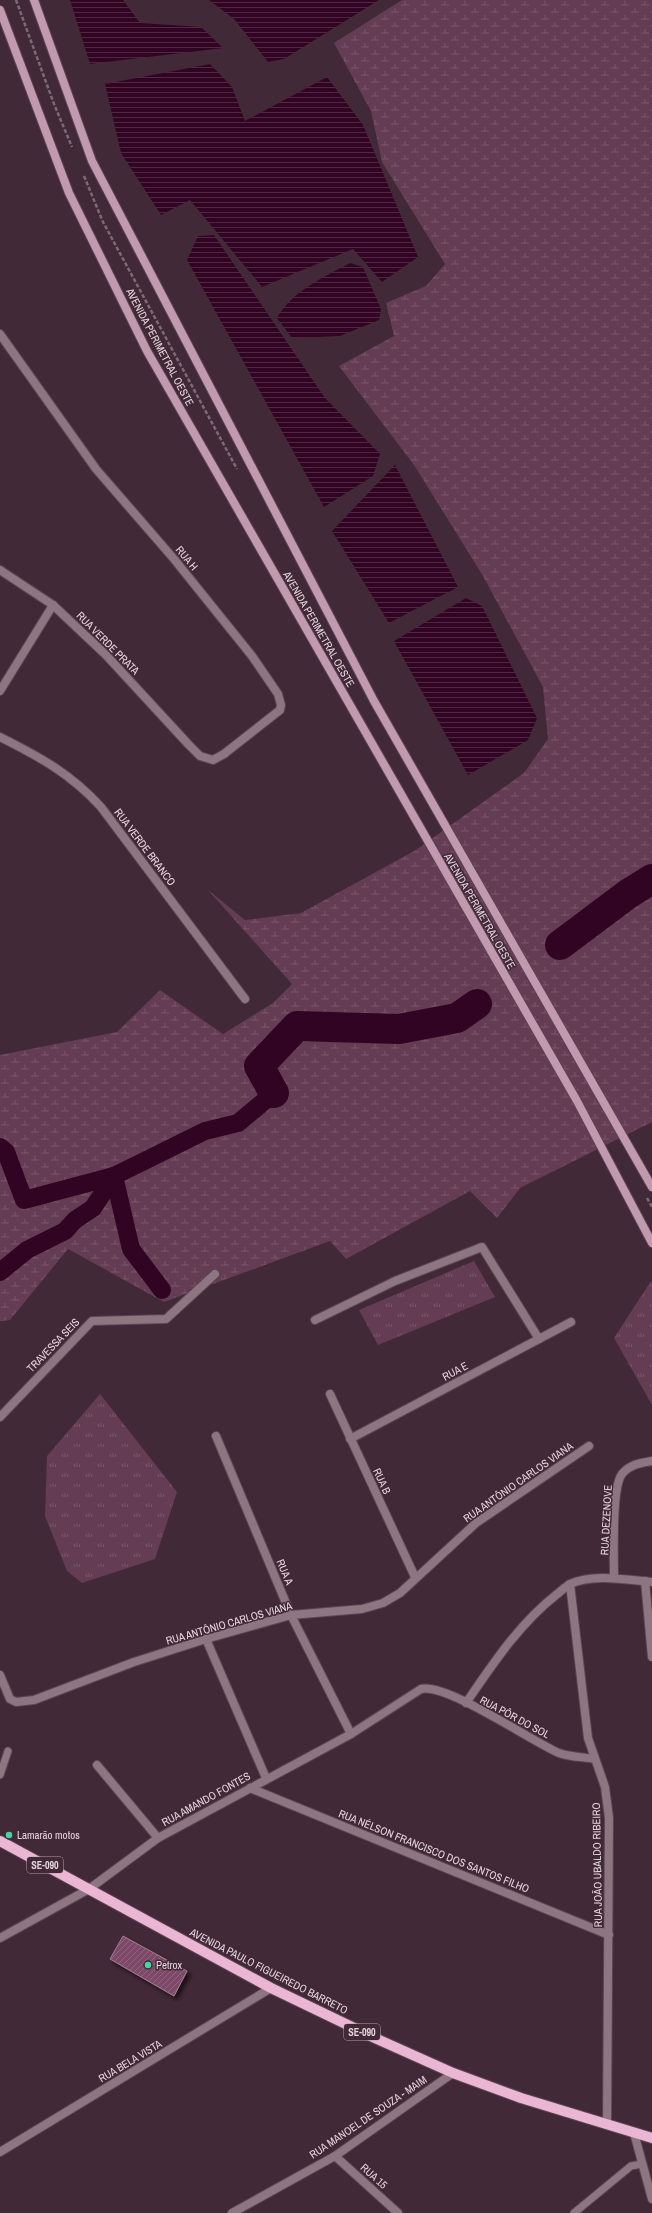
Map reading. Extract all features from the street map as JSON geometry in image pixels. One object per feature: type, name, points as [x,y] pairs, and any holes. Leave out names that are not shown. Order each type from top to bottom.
[{"type":"main road","name":"AVENIDA PERIMETRAL OESTE","points":[[34,0],[92,161],[99,175],[374,701],[652,1187]]},
{"type":"main road","name":"AVENIDA PERIMETRAL OESTE","points":[[0,10],[69,193],[147,351],[573,1095],[652,1243]]},
{"type":"main road","name":"AVENIDA PAULO FIGUEIREDO BARRETO","points":[[0,1841],[271,1988],[453,2073],[548,2107],[652,2138]]},
{"type":"street","name":"RUA H","points":[[0,334],[96,469],[174,559],[248,650],[278,694],[281,705],[277,714],[215,759],[209,760],[200,756],[189,745]]},
{"type":"street","name":"RUA VERDE PRATA","points":[[0,570],[53,605],[106,655],[189,745]]},
{"type":"street","points":[[0,691],[53,605]]},
{"type":"street","name":"RUA VERDE BRANCO","points":[[0,737],[58,768],[85,790],[101,807],[245,999]]},
{"type":"street","points":[[315,1320],[395,1282],[482,1247],[539,1339]]},
{"type":"street","name":"TRAVESSA SEIS","points":[[0,1417],[92,1321],[166,1319],[215,1274]]},
{"type":"street","name":"RUA E","points":[[350,1439],[571,1322]]},
{"type":"street","name":"RUA B","points":[[330,1394],[415,1577]]},
{"type":"street","name":"RUA A","points":[[216,1436],[291,1615],[350,1734]]},
{"type":"street","name":"RUA ANTÔNIO CARLOS VIANA","points":[[0,1675],[8,1696],[16,1702],[34,1700],[134,1662],[206,1639],[291,1615],[372,1607],[392,1599],[476,1523],[589,1446]]},
{"type":"street","name":"RUA DEZENOVE","points":[[614,1578],[618,1483],[621,1475],[630,1467],[652,1460]]},
{"type":"street","points":[[466,1703],[492,1666],[526,1624],[546,1603],[570,1584],[614,1578],[649,1581],[652,1657]]},
{"type":"street","name":"RUA JOÃO UBALDO RIBEIRO","points":[[570,1584],[588,1738],[605,1788],[609,1818],[608,2124]]},
{"type":"street","points":[[206,1639],[266,1778]]},
{"type":"street","name":"RUA PÔR DO SOL","points":[[426,1688],[443,1692],[466,1703],[560,1753],[595,1759]]},
{"type":"street","name":"RUA AMANDO FONTES","points":[[0,1938],[89,1889],[158,1838],[266,1778],[350,1734],[416,1691],[426,1688]]},
{"type":"street","points":[[97,1765],[158,1838]]},
{"type":"street","name":"RUA NÉLSON FRANCISCO DOS SANTOS FILHO","points":[[250,1788],[609,1936]]},
{"type":"street","name":"RUA BELA VISTA","points":[[0,2152],[271,1988]]},
{"type":"street","name":"RUA MANOEL DE SOUZA - MAIM","points":[[232,2213],[335,2156],[453,2073]]},
{"type":"street","points":[[634,2132],[652,2199]]},
{"type":"street","name":"RUA 15","points":[[335,2156],[398,2213]]},
{"type":"lane","points":[[0,1775],[8,1751]]},
{"type":"lane","points":[[574,2213],[631,2166],[642,2164]]},
{"type":"green space","points":[[402,0],[652,0],[652,1122],[520,1188],[497,1218],[470,1191],[346,1259],[330,1241],[164,1302],[68,1249],[10,1320],[0,1321],[0,1055],[117,1032],[160,990],[223,1034],[273,1003],[292,984],[208,890],[245,920],[301,913],[416,850],[524,773],[548,739],[543,687],[483,576],[414,465],[339,366],[394,336],[386,303],[426,286],[445,264],[382,162],[371,111],[334,43]]},
{"type":"green space","points":[[474,1261],[495,1297],[378,1345],[359,1310]]},
{"type":"green space","points":[[651,1281],[652,1283],[652,1405],[614,1338]]},
{"type":"green space","points":[[100,1394],[177,1492],[155,1559],[82,1583],[67,1571],[45,1516],[47,1456]]},
{"type":"shaded area","points":[[70,0],[123,0],[140,23],[201,27],[223,48],[90,64]]},
{"type":"shaded area","points":[[209,0],[379,0],[284,59],[268,62],[234,19]]},
{"type":"shaded area","points":[[210,64],[232,87],[245,121],[327,77],[363,125],[418,257],[382,282],[353,249],[262,287],[190,200],[161,215],[121,153],[105,84]]},
{"type":"shaded area","points":[[214,235],[325,398],[380,454],[373,476],[324,507],[187,260],[198,236]]},
{"type":"shaded area","points":[[350,263],[363,267],[381,309],[379,320],[340,336],[292,338],[277,318],[283,308],[300,292],[319,279]]},
{"type":"shaded area","points":[[395,465],[458,587],[389,623],[332,531]]},
{"type":"shaded area","points":[[466,598],[482,606],[537,718],[528,740],[468,775],[394,641]]},
{"type":"building","name":"Petrox","points":[[123,1936],[187,1971],[174,1996],[110,1959]]},
{"type":"waterway","points":[[560,945],[628,894],[652,879]]},
{"type":"waterway","points":[[274,1093],[259,1066],[297,1026],[399,1029],[457,1018],[477,1004]]},
{"type":"waterway","points":[[0,1147],[6,1152],[24,1200],[114,1176],[205,1131],[238,1123],[274,1093]]},
{"type":"waterway","points":[[114,1176],[131,1249],[162,1290]]},
{"type":"waterway","points":[[0,1272],[27,1250],[65,1231],[75,1220],[93,1208],[114,1176]]},
{"type":"place","name":"Lamarão motos","points":[[9,1835]]},
{"type":"place","name":"Petrox","points":[[148,1965]]}]
